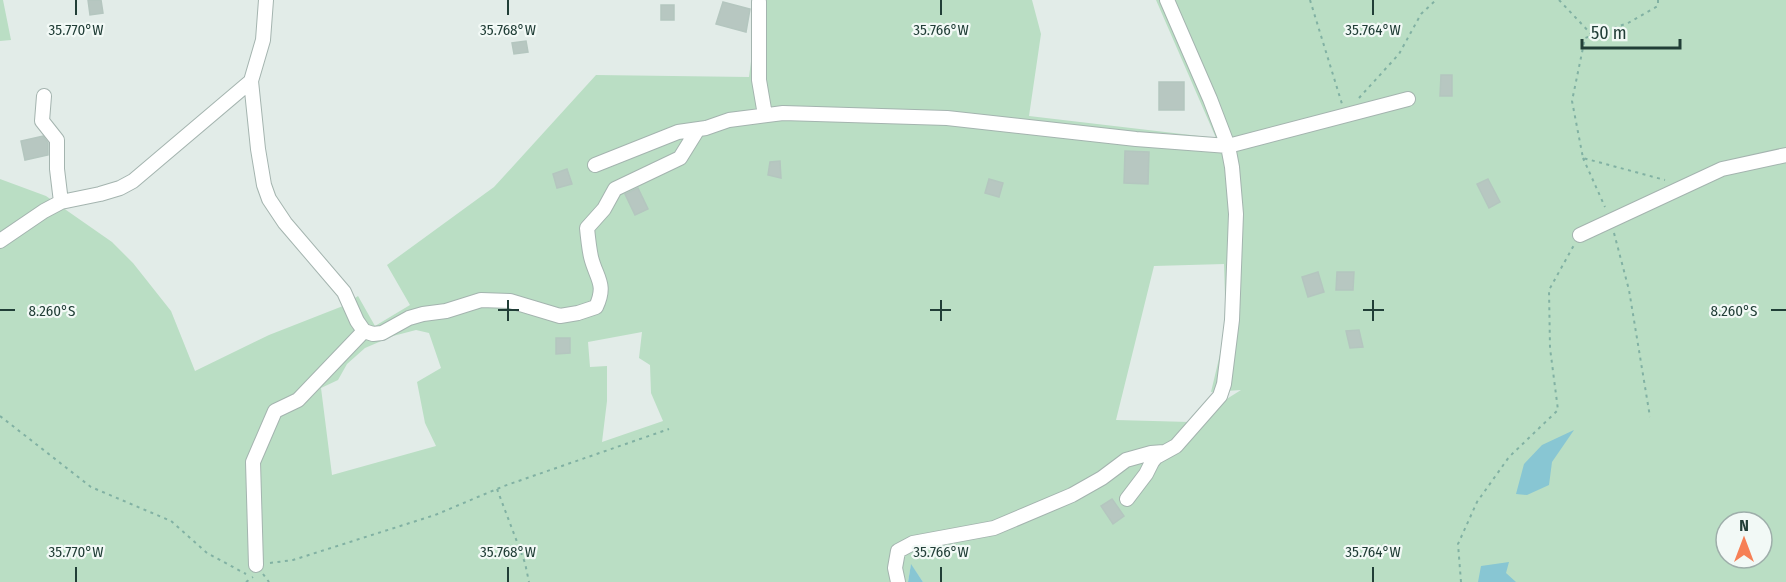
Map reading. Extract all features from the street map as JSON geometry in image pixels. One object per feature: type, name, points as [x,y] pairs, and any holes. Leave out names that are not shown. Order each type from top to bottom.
[{"type":"street","points":[[266,0],[263,40],[251,81],[261,168],[269,199],[285,223],[344,292],[364,331],[373,334],[382,333],[409,318],[446,311],[481,300],[510,301],[560,316],[596,307],[601,295],[601,281],[591,257],[587,228],[604,209],[615,189],[680,158],[698,129]]},
{"type":"street","points":[[1127,499],[1152,462],[1176,446],[1220,396],[1224,384],[1232,320],[1236,214],[1228,146],[1167,0]]},
{"type":"street","points":[[759,2],[759,80],[765,115]]},
{"type":"street","points":[[0,241],[60,202],[100,194],[120,188],[132,181],[251,81]]},
{"type":"street","points":[[44,96],[42,121],[57,140],[60,202]]},
{"type":"street","points":[[595,165],[678,132],[729,120],[765,115],[808,112],[947,118],[1136,139],[1228,146],[1407,99]]},
{"type":"street","points":[[1580,235],[1722,169],[1786,155]]},
{"type":"street","points":[[256,565],[253,462],[275,411],[298,400],[364,331]]},
{"type":"street","points":[[898,582],[896,568],[898,551],[913,543],[994,528],[1072,495],[1102,478],[1125,460],[1151,453],[1166,452]]},
{"type":"path","points":[[1310,0],[1346,116]]},
{"type":"path","points":[[1346,116],[1368,87],[1399,54],[1421,14],[1436,0]]},
{"type":"path","points":[[1558,0],[1593,36]]},
{"type":"path","points":[[1650,417],[1629,290],[1611,221],[1583,158],[1572,101],[1585,39],[1628,23],[1658,6],[1658,0]]},
{"type":"path","points":[[1583,158],[1685,186]]},
{"type":"path","points":[[1461,582],[1458,544],[1477,502],[1509,458],[1558,410],[1550,348],[1549,290],[1580,235]]},
{"type":"path","points":[[0,416],[91,487],[171,521],[207,553],[253,577],[246,582]]},
{"type":"path","points":[[256,565],[304,557],[435,515],[497,489],[669,429]]},
{"type":"path","points":[[497,489],[522,553],[529,582]]},
{"type":"green space","points":[[0,0],[3,0],[11,40],[0,41]]},
{"type":"green space","points":[[759,0],[1032,0],[1041,34],[1029,116],[1216,138],[1156,0],[1786,0],[1786,582],[923,582],[911,565],[908,582],[0,582],[0,179],[46,196],[112,242],[133,263],[171,311],[195,371],[269,335],[343,306],[358,296],[375,326],[410,305],[387,265],[494,187],[596,75],[749,77]],"holes":[[[1224,264],[1226,329],[1211,392],[1241,390],[1190,422],[1116,420],[1154,266]],[[416,330],[429,333],[441,368],[417,382],[425,423],[436,446],[332,475],[321,388],[338,380],[347,364],[365,348],[393,336]],[[642,332],[639,358],[650,365],[651,393],[663,421],[602,442],[607,401],[607,366],[590,367],[588,342]]]},
{"type":"water","points":[[1574,430],[1552,462],[1549,485],[1527,495],[1516,494],[1524,464],[1542,445]]},
{"type":"water","points":[[1509,562],[1506,573],[1516,582],[1478,582],[1481,566]]},
{"type":"water","points":[[911,564],[923,582],[908,582]]},
{"type":"building","points":[[88,0],[101,0],[103,13],[90,15]]},
{"type":"building","points":[[723,2],[750,9],[746,32],[716,24]]},
{"type":"building","points":[[661,5],[674,5],[674,20],[661,20]]},
{"type":"building","points":[[526,41],[528,52],[514,54],[512,43]]},
{"type":"building","points":[[1441,75],[1452,75],[1452,96],[1440,96]]},
{"type":"building","points":[[1159,82],[1184,82],[1184,110],[1159,110]]},
{"type":"building","points":[[43,136],[48,143],[48,155],[25,160],[21,141]]},
{"type":"building","points":[[1125,151],[1149,152],[1148,184],[1124,183]]},
{"type":"building","points":[[780,161],[781,178],[768,175],[770,162]]},
{"type":"building","points":[[567,169],[572,184],[557,188],[553,174]]},
{"type":"building","points":[[989,179],[1003,183],[999,197],[985,193]]},
{"type":"building","points":[[1488,179],[1500,202],[1489,208],[1477,184]]},
{"type":"building","points":[[638,188],[648,209],[635,215],[625,194]]},
{"type":"building","points":[[1318,272],[1324,292],[1308,297],[1302,277]]},
{"type":"building","points":[[1337,272],[1354,272],[1353,290],[1336,290]]},
{"type":"building","points":[[1359,330],[1363,347],[1350,348],[1346,331]]},
{"type":"building","points":[[556,338],[570,338],[570,353],[556,354]]},
{"type":"building","points":[[1112,499],[1124,516],[1113,524],[1101,506]]}]
